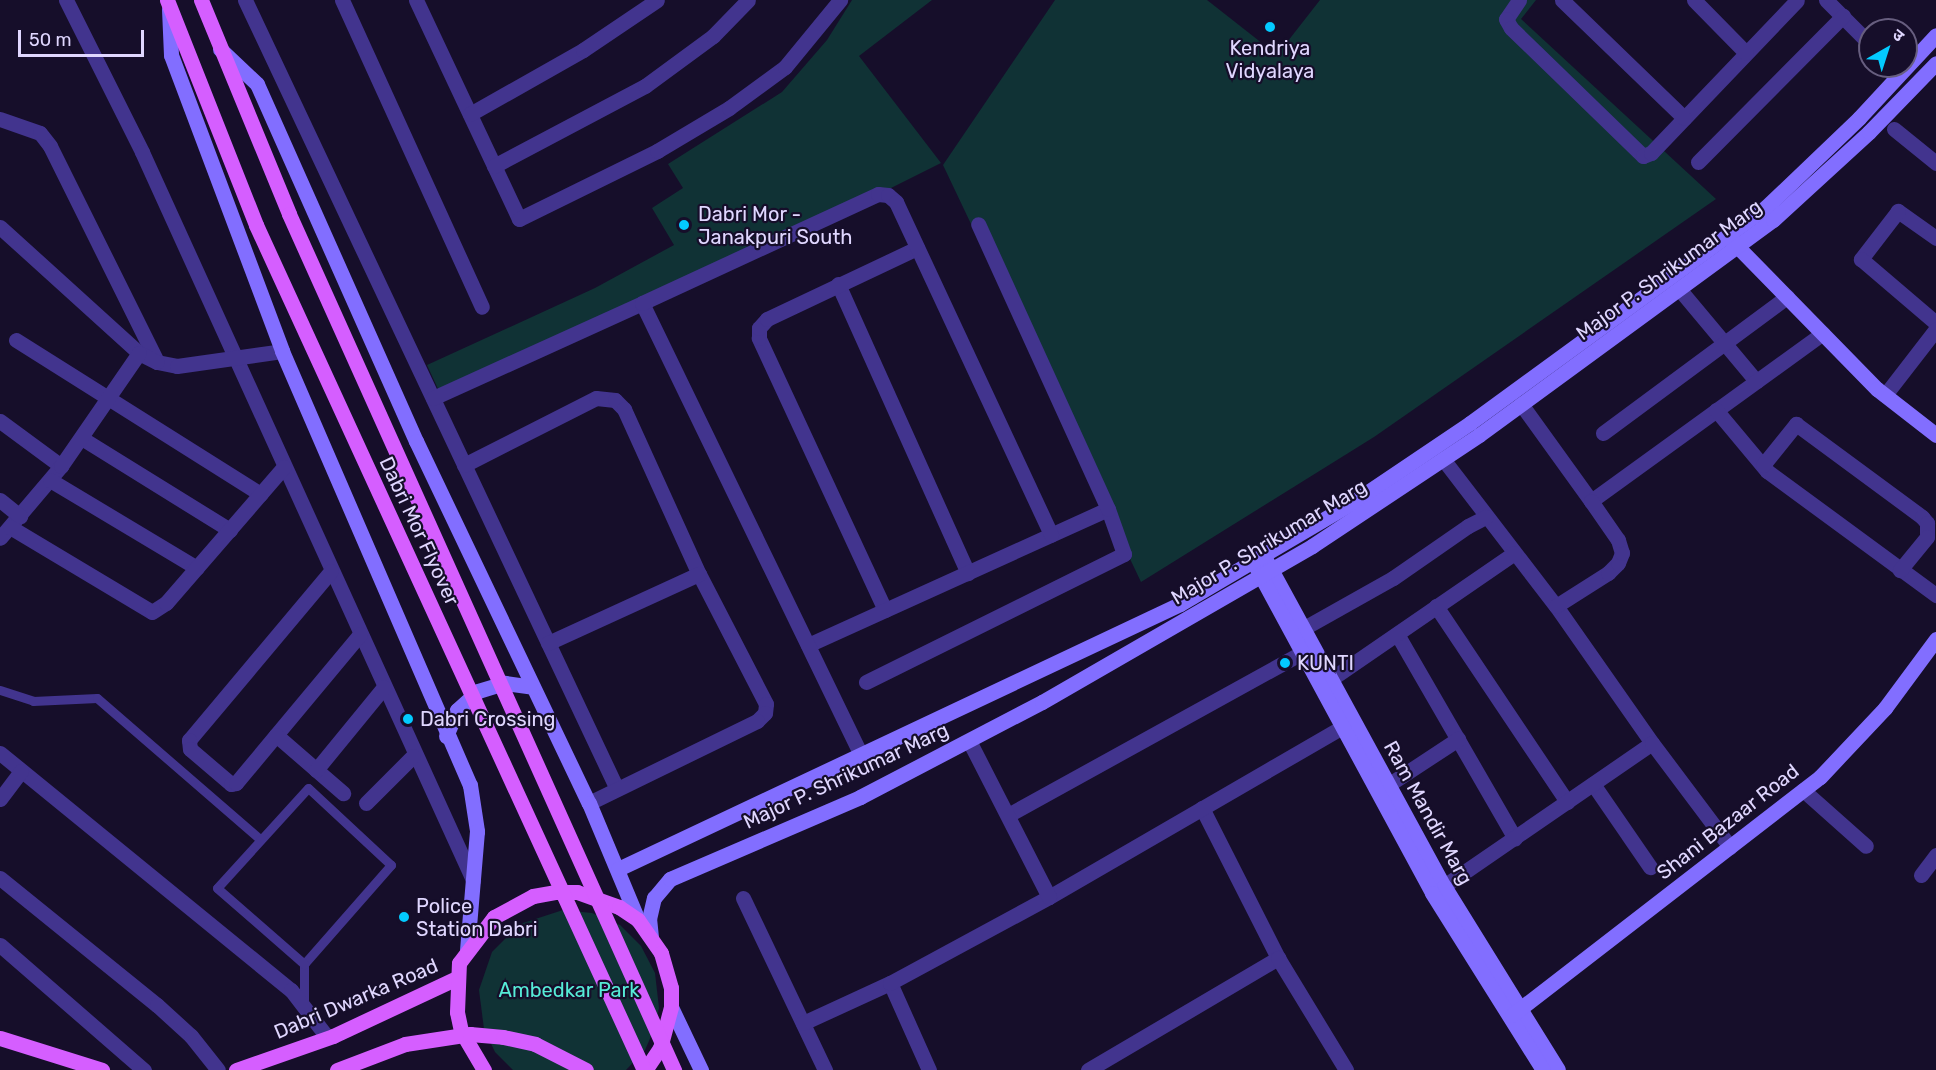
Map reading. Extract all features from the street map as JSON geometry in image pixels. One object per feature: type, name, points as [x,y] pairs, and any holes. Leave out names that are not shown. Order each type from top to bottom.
[{"type":"main road","name":"Dabri Mor Flyover","points":[[201,0],[289,214],[674,1070]]},
{"type":"main road","name":"Dabri Mor Flyover","points":[[168,2],[256,225],[644,1070]]},
{"type":"main road","points":[[484,1070],[461,1031],[459,963],[494,917],[512,904],[555,892],[598,897],[638,920],[651,937],[667,970],[671,1007],[660,1048],[644,1070]]},
{"type":"main road","name":"Dabri Dwarka Road","points":[[236,1070],[327,1037],[458,978]]},
{"type":"main road","points":[[337,1070],[405,1044],[470,1034],[535,1044],[586,1070]]},
{"type":"main road","points":[[0,1038],[102,1070]]},
{"type":"street","points":[[66,0],[142,152],[413,756],[472,880]]},
{"type":"street","points":[[245,0],[617,789]]},
{"type":"street","points":[[342,0],[482,307]]},
{"type":"street","points":[[416,0],[519,219],[657,151],[729,108],[785,67],[840,0]]},
{"type":"street","points":[[470,114],[583,51],[657,0]]},
{"type":"street","points":[[494,166],[645,86],[713,36],[748,0]]},
{"type":"street","points":[[1519,0],[1506,19],[1511,28],[1636,152],[1643,156],[1651,153],[1797,0]]},
{"type":"street","points":[[1562,0],[1684,118]]},
{"type":"street","points":[[1694,0],[1746,53]]},
{"type":"street","points":[[1826,0],[1858,32]]},
{"type":"street","points":[[168,2],[171,55],[282,351],[446,736],[471,785],[477,831],[467,950]]},
{"type":"street","points":[[1698,162],[1843,16]]},
{"type":"street","name":"Major P. Shrikumar Marg","points":[[1918,50],[1936,35]]},
{"type":"street","points":[[220,49],[257,84],[416,441],[589,803],[638,920]]},
{"type":"street","name":"Major P. Shrikumar Marg","points":[[651,937],[649,919],[654,898],[670,879],[860,797],[969,741],[1443,459],[1680,290],[1733,242],[1860,140],[1936,63]]},
{"type":"street","name":"Major P. Shrikumar Marg","points":[[618,869],[1262,565],[1733,242],[1887,78]]},
{"type":"street","points":[[0,119],[40,133],[50,146],[157,363]]},
{"type":"street","points":[[1894,129],[1936,162]]},
{"type":"street","points":[[433,398],[878,194],[888,195],[896,202],[1051,535]]},
{"type":"street","points":[[1936,238],[1898,211],[1861,259],[1936,323]]},
{"type":"street","points":[[866,682],[1122,558],[1124,549],[1108,509],[978,224]]},
{"type":"street","points":[[0,227],[139,352],[157,363],[177,366],[282,351]]},
{"type":"street","points":[[1733,242],[1885,395],[1936,435]]},
{"type":"street","points":[[885,610],[759,338],[759,328],[767,319],[917,248]]},
{"type":"street","points":[[838,284],[968,573]]},
{"type":"street","points":[[1680,290],[1756,381]]},
{"type":"street","points":[[1604,433],[1787,297]]},
{"type":"street","points":[[642,303],[861,754]]},
{"type":"street","points":[[1885,395],[1936,329]]},
{"type":"street","points":[[1592,501],[1823,333]]},
{"type":"street","points":[[16,340],[261,494]]},
{"type":"street","points":[[10,527],[83,439],[139,352]]},
{"type":"street","points":[[464,465],[596,398],[615,400],[624,409],[699,574],[766,704],[765,713],[757,721],[589,803]]},
{"type":"street","points":[[1521,404],[1592,501],[1618,540],[1622,553],[1618,564],[1608,573],[1556,606]]},
{"type":"street","points":[[1716,410],[1763,465],[1936,595]]},
{"type":"street","points":[[0,422],[61,466]]},
{"type":"street","points":[[1763,465],[1796,424],[1922,517],[1927,524],[1927,537],[1900,570]]},
{"type":"street","points":[[83,439],[230,530]]},
{"type":"street","points":[[1443,459],[1556,606],[1652,743],[1730,848]]},
{"type":"street","points":[[0,500],[10,527],[152,612],[166,603],[284,467]]},
{"type":"street","points":[[50,480],[197,568]]},
{"type":"street","points":[[808,645],[1108,509]]},
{"type":"street","points":[[1304,628],[1393,578],[1486,517]]},
{"type":"street","points":[[1331,679],[1514,553]]},
{"type":"street","name":"Ram Mandir Marg","points":[[1262,565],[1304,628],[1514,1014],[1542,1070]]},
{"type":"street","name":"Ram Mandir Marg","points":[[1262,565],[1302,653],[1432,892],[1514,1014],[1558,1070]]},
{"type":"street","points":[[331,571],[188,746],[233,785],[360,634]]},
{"type":"street","points":[[548,642],[699,574]]},
{"type":"street","points":[[1436,606],[1567,802]]},
{"type":"street","points":[[1397,634],[1515,837]]},
{"type":"street","name":"Shani Bazaar Road","points":[[1514,1014],[1803,790],[1885,708],[1936,639]]},
{"type":"street","points":[[1008,815],[1302,653]]},
{"type":"street","points":[[446,736],[457,710],[478,691],[505,683],[533,687]]},
{"type":"street","points":[[316,770],[384,687]]},
{"type":"street","points":[[803,1023],[890,983],[1049,897],[1342,728]]},
{"type":"street","points":[[276,735],[343,793]]},
{"type":"street","points":[[1388,785],[1458,739]]},
{"type":"street","points":[[969,741],[1049,897]]},
{"type":"street","points":[[1444,886],[1652,743]]},
{"type":"street","points":[[0,753],[277,978],[304,1005],[327,1037]]},
{"type":"street","points":[[366,803],[413,756]]},
{"type":"street","points":[[0,800],[21,771]]},
{"type":"street","points":[[1593,784],[1650,867]]},
{"type":"street","points":[[1803,790],[1866,846]]},
{"type":"street","points":[[1202,808],[1278,958],[1346,1070]]},
{"type":"street","points":[[1921,875],[1936,855]]},
{"type":"street","points":[[0,878],[157,1005],[191,1036],[218,1070]]},
{"type":"street","points":[[743,898],[825,1070]]},
{"type":"street","points":[[0,945],[144,1070]]},
{"type":"street","points":[[1088,1070],[1278,958]]},
{"type":"street","points":[[890,983],[929,1070]]},
{"type":"street","points":[[671,1007],[701,1070]]},
{"type":"lane","points":[[0,690],[33,701],[97,698],[260,839]]},
{"type":"lane","points":[[304,964],[217,888],[308,788],[391,865],[304,964],[304,1005]]},
{"type":"green space","points":[[852,0],[932,0],[859,56],[941,163],[851,208],[439,391],[427,365],[595,288],[674,245],[652,208],[683,188],[668,164],[782,92],[827,40]]},
{"type":"green space","points":[[1055,0],[1207,0],[1277,55],[1320,0],[1536,0],[1521,19],[1716,199],[1374,437],[1141,582],[943,165]]},
{"type":"green space","name":"Ambedkar Park","points":[[563,910],[592,913],[620,925],[641,946],[655,973],[659,1008],[655,1027],[645,1050],[626,1070],[513,1070],[495,1052],[484,1029],[479,990],[492,952],[520,924]]},
{"type":"place","name":"Kendriya Vidyalaya","points":[[1270,27]]},
{"type":"place","name":"Dabri Mor - Janakpuri South","points":[[684,225]]},
{"type":"place","name":"KUNTI","points":[[1285,663]]},
{"type":"place","name":"Dabri Crossing","points":[[408,719]]},
{"type":"place","name":"Police Station Dabri","points":[[404,917]]}]
